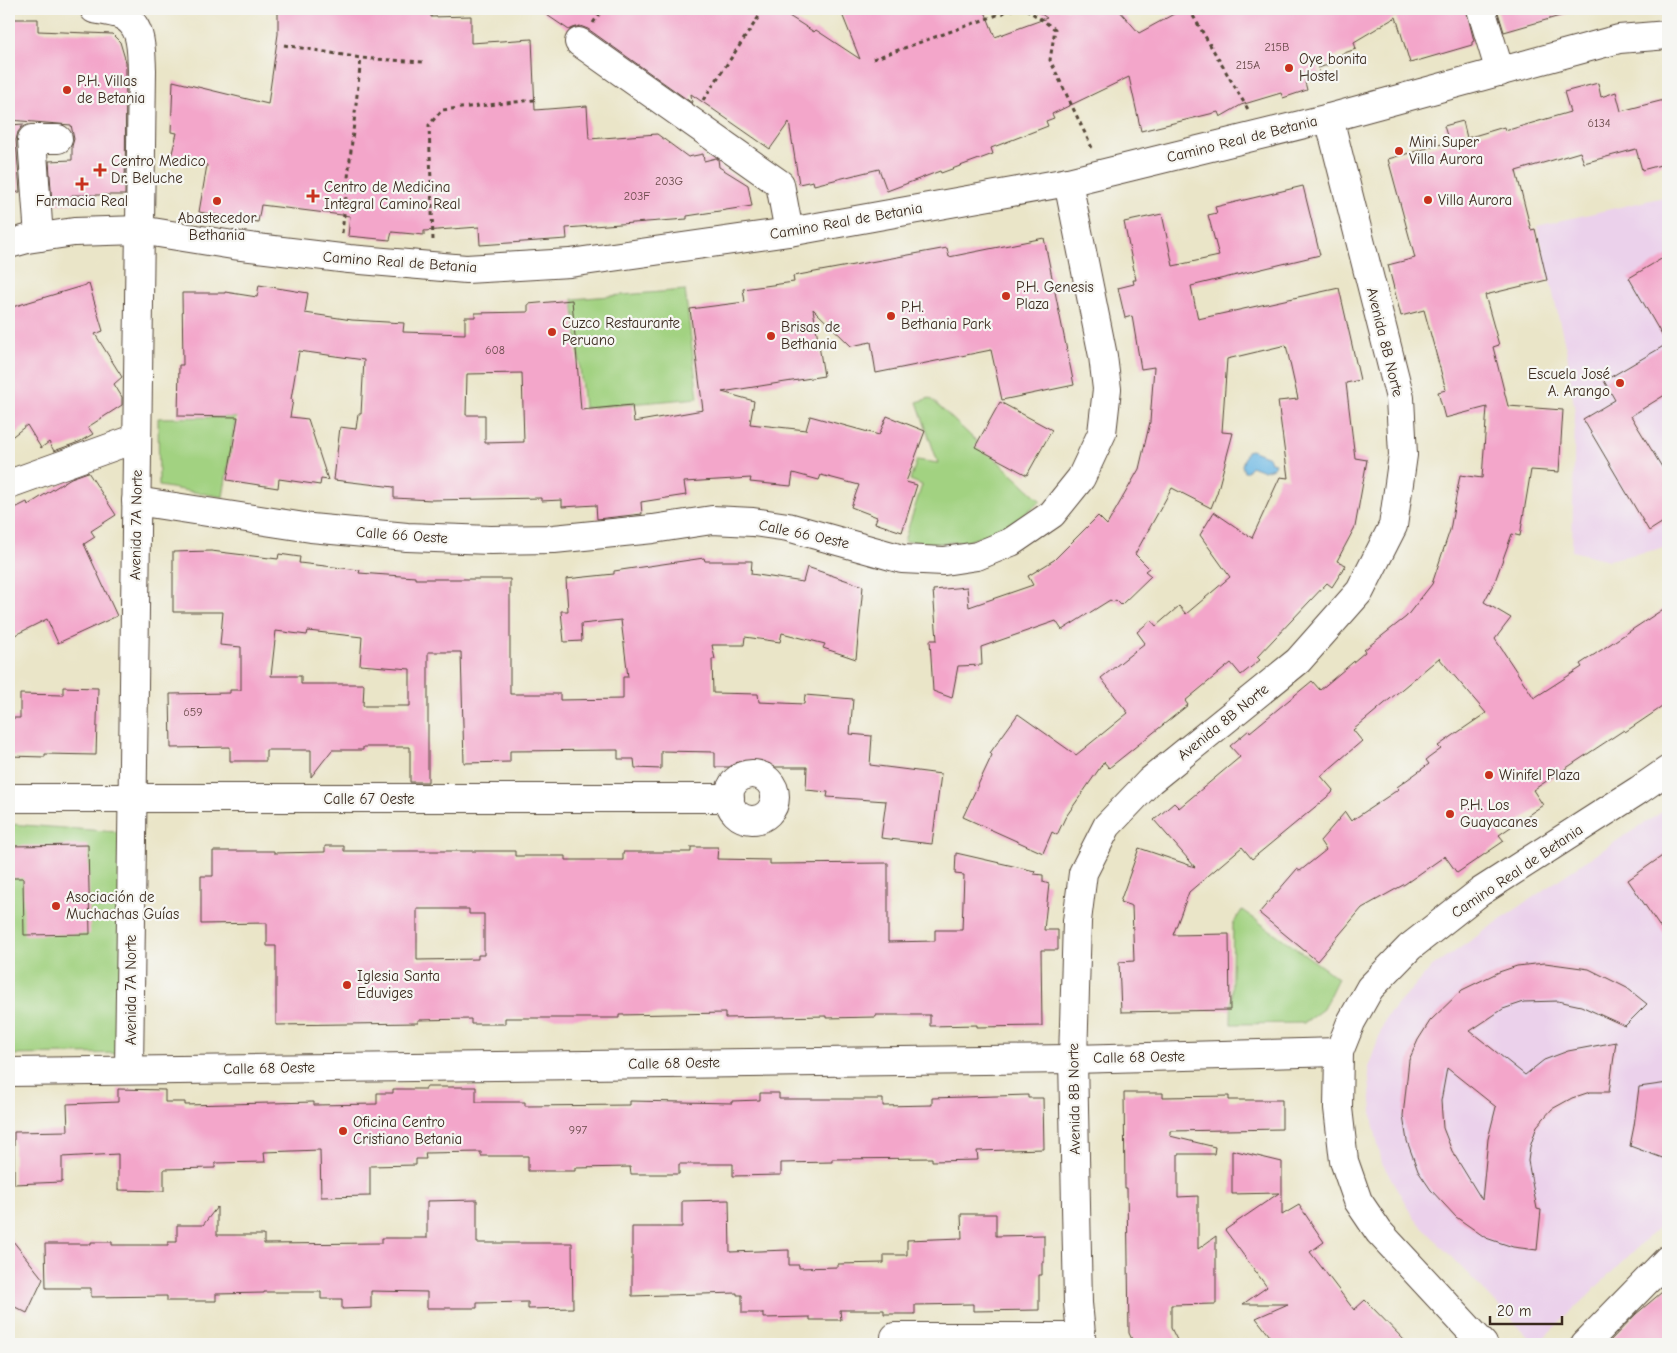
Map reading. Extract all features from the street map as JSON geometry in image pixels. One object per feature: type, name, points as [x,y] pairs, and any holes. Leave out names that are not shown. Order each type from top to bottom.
[{"type":"street","name":"Avenida 7A Norte","points":[[94,9],[136,18],[142,70],[129,1070]]},
{"type":"street","points":[[1481,9],[1500,72]]},
{"type":"street","name":"Camino Real de Betania","points":[[9,244],[74,232],[140,230],[233,245],[349,260],[466,269],[570,263],[790,232],[1068,182],[1329,118],[1619,39],[1668,35]]},
{"type":"street","points":[[579,42],[780,184],[790,232]]},
{"type":"street","name":"Avenida 8B Norte","points":[[1081,1341],[1073,1059],[1077,921],[1084,873],[1107,826],[1150,781],[1298,660],[1360,591],[1393,526],[1403,455],[1400,398],[1329,118]]},
{"type":"street","points":[[39,237],[32,140],[58,139]]},
{"type":"street","name":"Calle 66 Oeste","points":[[136,501],[311,528],[416,538],[554,539],[653,530],[712,520],[752,522],[788,527],[902,559],[944,562],[977,556],[1011,542],[1052,514],[1081,478],[1102,433],[1107,389],[1103,356],[1068,182]]},
{"type":"street","points":[[9,484],[137,438]]},
{"type":"street","name":"Camino Real de Betania","points":[[1483,1344],[1379,1232],[1358,1201],[1344,1161],[1338,1108],[1339,1052],[1351,1022],[1370,988],[1410,947],[1480,892],[1668,770]]},
{"type":"street","name":"Calle 67 Oeste","points":[[9,798],[730,798]]},
{"type":"street","name":"Calle 68 Oeste","points":[[9,1072],[1073,1059],[1339,1052]]},
{"type":"street","points":[[1585,1344],[1668,1259]]},
{"type":"street","points":[[895,1337],[1081,1341]]},
{"type":"path","points":[[690,120],[764,9]]},
{"type":"path","points":[[873,59],[1014,9]]},
{"type":"path","points":[[1026,9],[1055,29],[1050,60],[1094,150]]},
{"type":"path","points":[[1189,9],[1249,111]]},
{"type":"path","points":[[284,45],[361,58],[423,62]]},
{"type":"path","points":[[341,238],[361,58]]},
{"type":"path","points":[[433,245],[429,125],[442,110],[534,100]]},
{"type":"shaded area","name":"Escuela José A. Arango","points":[[1668,196],[1668,547],[1608,560],[1572,551],[1575,413],[1567,353],[1537,226]]},
{"type":"shaded area","points":[[1668,808],[1668,1218],[1535,1344],[1414,1218],[1382,1163],[1373,1122],[1368,1068],[1386,1017],[1431,968],[1587,860]]},
{"type":"green space","points":[[685,290],[698,398],[584,408],[573,299]]},
{"type":"green space","points":[[930,398],[1041,501],[1006,528],[968,541],[931,544],[904,541],[922,485],[910,480],[917,460],[938,463],[917,402]]},
{"type":"green space","points":[[236,417],[223,497],[159,486],[158,418]]},
{"type":"green space","points":[[9,824],[132,833],[130,1053],[9,1055]]},
{"type":"green space","points":[[1242,910],[1338,978],[1323,1009],[1304,1023],[1231,1024],[1233,924]]},
{"type":"water","points":[[1251,450],[1269,457],[1271,462],[1275,463],[1273,468],[1264,471],[1251,466],[1244,472],[1242,465],[1247,451]]},
{"type":"building","points":[[278,9],[431,9],[431,17],[471,16],[471,43],[532,39],[535,110],[587,106],[589,139],[657,134],[688,157],[703,154],[704,161],[716,158],[718,159],[719,167],[748,185],[752,206],[687,216],[687,219],[566,228],[567,239],[480,245],[479,227],[424,231],[424,235],[392,232],[390,240],[348,236],[350,216],[261,205],[258,222],[199,212],[207,165],[171,157],[177,133],[171,132],[173,81],[268,104],[278,34]]},
{"type":"building","points":[[538,9],[778,9],[814,32],[816,30],[860,59],[840,9],[984,9],[995,37],[1047,18],[1034,9],[1118,9],[1139,33],[1183,9],[1466,9],[1474,41],[1472,45],[1410,63],[1396,17],[1354,42],[1356,49],[1330,58],[1331,64],[1318,68],[1321,77],[1305,82],[1307,90],[1283,98],[1281,93],[1241,105],[1220,117],[1218,112],[1141,131],[1129,77],[1052,114],[1054,118],[1046,121],[1048,126],[991,148],[993,154],[887,191],[879,169],[814,185],[813,181],[799,184],[789,122],[770,149],[691,94],[692,103],[588,29],[580,26],[569,30]]},
{"type":"building","points":[[1497,9],[1566,9],[1567,14],[1504,32]]},
{"type":"building","name":"P.H. Villas de Betania","points":[[9,19],[38,19],[38,31],[112,34],[120,42],[126,62],[125,195],[72,195],[72,204],[52,204],[49,161],[72,160],[74,139],[71,125],[9,120]]},
{"type":"building","points":[[1598,83],[1601,97],[1616,92],[1621,111],[1668,99],[1668,163],[1642,170],[1636,149],[1584,163],[1580,152],[1516,171],[1531,230],[1535,229],[1547,280],[1485,295],[1499,345],[1493,347],[1508,406],[1563,410],[1559,472],[1531,470],[1520,536],[1512,534],[1495,581],[1484,602],[1511,618],[1495,639],[1534,698],[1582,667],[1580,664],[1668,606],[1668,703],[1533,790],[1543,805],[1499,835],[1504,841],[1457,873],[1445,856],[1405,884],[1362,908],[1317,961],[1259,913],[1297,869],[1300,871],[1326,850],[1320,841],[1345,812],[1351,821],[1399,789],[1397,787],[1429,764],[1426,760],[1441,749],[1438,746],[1486,713],[1439,658],[1353,730],[1362,741],[1321,776],[1333,790],[1332,793],[1252,859],[1242,847],[1189,892],[1173,935],[1229,934],[1230,1010],[1121,1012],[1119,962],[1134,961],[1132,906],[1120,902],[1139,848],[1195,867],[1154,820],[1174,803],[1179,808],[1240,757],[1230,746],[1249,730],[1250,732],[1312,681],[1320,690],[1365,652],[1364,650],[1406,617],[1432,584],[1450,530],[1460,475],[1482,478],[1487,407],[1445,418],[1438,392],[1446,390],[1424,310],[1401,316],[1388,265],[1415,258],[1388,159],[1449,142],[1444,126],[1463,121],[1467,138],[1504,127],[1505,131],[1570,112],[1564,92]]},
{"type":"building","points":[[24,124],[18,132],[16,140],[20,192],[9,193],[9,125]]},
{"type":"building","points":[[1303,186],[1320,255],[1191,286],[1198,319],[1339,288],[1360,380],[1346,383],[1355,458],[1367,460],[1355,527],[1337,561],[1346,565],[1332,587],[1327,583],[1257,657],[1260,660],[1241,675],[1231,663],[1185,701],[1188,705],[1109,768],[1104,762],[1065,818],[1057,835],[1052,832],[1043,853],[963,817],[992,755],[990,753],[1018,714],[1076,755],[1128,713],[1101,678],[1145,643],[1137,632],[1151,620],[1156,626],[1179,606],[1186,614],[1230,577],[1200,535],[1214,512],[1252,538],[1280,477],[1288,478],[1278,401],[1298,399],[1286,345],[1227,359],[1222,432],[1233,433],[1217,493],[1211,508],[1172,488],[1135,554],[1149,568],[1145,571],[1151,576],[1121,605],[1116,600],[1113,602],[1110,600],[1062,630],[1056,621],[981,647],[982,665],[958,666],[952,698],[933,691],[930,640],[937,640],[933,590],[967,587],[969,607],[1033,585],[1028,576],[1054,560],[1098,516],[1107,525],[1139,469],[1150,422],[1154,367],[1141,369],[1132,316],[1125,318],[1118,288],[1134,284],[1133,280],[1136,280],[1124,222],[1162,214],[1173,266],[1219,256],[1208,215],[1217,213],[1215,207]]},
{"type":"building","points":[[1044,238],[1074,385],[1002,400],[991,350],[876,373],[871,342],[851,346],[813,309],[824,376],[722,392],[754,401],[750,424],[806,430],[810,416],[879,435],[887,416],[925,431],[906,482],[917,485],[902,532],[875,523],[877,517],[851,507],[859,485],[821,475],[819,480],[793,473],[791,486],[750,482],[751,478],[684,482],[686,495],[641,502],[642,514],[597,519],[596,505],[562,507],[562,500],[541,501],[541,498],[432,500],[394,498],[394,487],[334,480],[340,427],[356,429],[358,414],[361,414],[364,360],[299,351],[290,417],[308,419],[328,480],[321,479],[320,485],[279,479],[278,488],[227,480],[238,417],[178,416],[179,365],[183,365],[182,293],[225,292],[257,297],[259,285],[308,293],[305,313],[352,320],[404,323],[403,332],[465,334],[465,317],[475,317],[475,313],[528,312],[528,304],[572,300],[581,410],[632,405],[634,422],[703,410],[690,309],[745,302],[743,289],[794,282],[793,276],[947,248],[949,257]],"holes":[[[522,373],[524,442],[485,443],[485,415],[466,415],[467,374]]]},
{"type":"building","points":[[1668,255],[1668,393],[1631,416],[1668,477],[1668,519],[1649,531],[1583,419],[1615,400],[1604,381],[1667,344],[1629,278]]},
{"type":"building","points":[[89,284],[103,331],[95,334],[122,377],[114,384],[122,397],[122,405],[88,427],[93,434],[79,442],[54,451],[49,442],[41,448],[27,425],[9,439],[9,308]]},
{"type":"building","points":[[1000,402],[1052,430],[1027,475],[975,447]]},
{"type":"building","points":[[88,472],[116,515],[91,531],[95,537],[84,544],[117,616],[58,643],[47,619],[9,638],[9,511],[27,502],[28,505],[71,478]]},
{"type":"building","points":[[211,551],[278,559],[279,554],[300,557],[299,563],[360,570],[359,573],[415,577],[415,579],[510,579],[510,694],[560,694],[560,700],[623,699],[623,677],[628,677],[621,620],[581,624],[582,641],[564,642],[561,611],[568,611],[566,579],[614,574],[614,571],[704,558],[705,561],[752,561],[751,574],[803,582],[807,567],[863,586],[856,659],[823,648],[825,644],[782,633],[780,642],[745,637],[744,645],[712,645],[715,659],[712,659],[713,693],[758,694],[759,702],[804,704],[805,695],[853,699],[850,734],[872,736],[870,765],[941,774],[932,844],[881,838],[886,801],[827,797],[828,792],[806,790],[807,767],[715,767],[715,752],[661,751],[661,769],[635,768],[634,759],[618,759],[618,750],[510,751],[510,762],[464,763],[461,652],[428,652],[428,782],[410,782],[410,747],[363,747],[363,750],[332,750],[311,777],[311,750],[266,750],[266,761],[230,761],[230,747],[171,748],[170,694],[230,693],[230,690],[241,690],[241,647],[220,645],[223,612],[173,612],[173,552]],"holes":[[[276,631],[307,635],[308,631],[362,637],[360,665],[410,669],[410,706],[363,706],[364,684],[301,684],[301,676],[271,676]]]},
{"type":"building","points":[[63,687],[98,688],[96,755],[45,754],[45,757],[9,756],[9,718],[20,718],[20,694],[63,695]]},
{"type":"building","name":"Asociación de Muchachas Guías","points":[[88,845],[90,934],[24,935],[23,878],[10,878],[9,846]]},
{"type":"building","points":[[325,846],[344,846],[344,851],[515,851],[515,856],[566,856],[566,860],[623,860],[623,852],[691,852],[691,847],[718,847],[717,859],[770,860],[770,864],[888,863],[888,942],[935,941],[935,930],[962,930],[964,875],[955,874],[956,853],[1035,871],[1034,874],[1043,875],[1043,882],[1049,884],[1044,930],[1058,930],[1058,950],[1041,950],[1042,1026],[930,1026],[930,1015],[725,1018],[725,1013],[619,1015],[619,1018],[505,1018],[505,1024],[471,1024],[471,1019],[418,1020],[418,1023],[276,1025],[276,946],[267,946],[267,923],[201,924],[201,876],[213,876],[213,851],[325,852]],"holes":[[[417,909],[469,909],[469,914],[484,914],[484,955],[478,955],[478,959],[417,960]]]},
{"type":"building","points":[[1668,852],[1668,939],[1628,880]]},
{"type":"building","points":[[1545,963],[1589,969],[1627,988],[1647,1004],[1625,1026],[1581,1006],[1558,1001],[1524,1002],[1503,1009],[1470,1031],[1525,1075],[1544,1060],[1568,1051],[1616,1042],[1609,1092],[1590,1092],[1572,1098],[1552,1109],[1537,1126],[1530,1147],[1528,1161],[1537,1209],[1541,1210],[1537,1250],[1513,1247],[1486,1238],[1456,1217],[1431,1190],[1418,1171],[1407,1141],[1403,1116],[1409,1060],[1418,1040],[1430,1021],[1462,990],[1499,972],[1517,966]],"holes":[[[1447,1068],[1496,1107],[1488,1139],[1482,1200],[1452,1151],[1443,1128],[1441,1101]]]},
{"type":"building","points":[[1668,1083],[1668,1160],[1630,1146],[1639,1087]]},
{"type":"building","points":[[426,1087],[476,1087],[476,1102],[525,1102],[525,1106],[630,1105],[630,1101],[732,1103],[732,1101],[760,1100],[760,1093],[779,1093],[779,1099],[883,1099],[883,1106],[932,1105],[932,1098],[1028,1095],[1028,1098],[1043,1098],[1044,1149],[977,1151],[978,1160],[932,1161],[932,1158],[832,1159],[832,1162],[781,1163],[781,1175],[733,1176],[733,1164],[679,1164],[679,1174],[631,1174],[630,1167],[575,1168],[575,1171],[528,1171],[528,1156],[481,1156],[481,1152],[425,1153],[426,1159],[416,1159],[416,1165],[370,1166],[370,1196],[321,1197],[320,1150],[264,1152],[265,1162],[215,1163],[215,1168],[164,1169],[164,1191],[118,1190],[118,1154],[62,1157],[62,1182],[14,1184],[14,1132],[68,1131],[67,1104],[118,1102],[118,1089],[165,1090],[165,1102],[185,1102],[185,1105],[314,1102],[314,1105],[377,1104],[377,1093],[393,1093],[393,1089],[426,1089]]},
{"type":"building","points":[[1124,1093],[1163,1093],[1163,1097],[1229,1096],[1229,1100],[1282,1100],[1282,1129],[1170,1131],[1170,1136],[1215,1147],[1214,1154],[1178,1154],[1178,1197],[1198,1196],[1198,1249],[1216,1236],[1216,1304],[1171,1305],[1171,1328],[1179,1344],[1134,1344],[1129,1333]]},
{"type":"building","points":[[1232,1150],[1282,1162],[1282,1215],[1299,1205],[1324,1242],[1310,1252],[1354,1310],[1365,1300],[1408,1344],[1276,1344],[1256,1318],[1288,1304],[1243,1304],[1267,1287],[1225,1230],[1279,1193],[1232,1194]]},
{"type":"building","points":[[477,1200],[477,1243],[572,1243],[573,1308],[528,1309],[528,1302],[477,1303],[477,1308],[427,1308],[427,1292],[371,1291],[371,1308],[342,1309],[342,1299],[321,1299],[321,1292],[216,1294],[216,1301],[167,1301],[167,1296],[91,1297],[91,1288],[46,1288],[45,1244],[112,1242],[112,1245],[168,1245],[168,1242],[177,1242],[177,1225],[203,1225],[217,1207],[217,1235],[264,1235],[264,1244],[382,1243],[382,1238],[427,1238],[427,1201]]},
{"type":"building","points":[[729,1200],[730,1252],[789,1250],[789,1265],[799,1265],[799,1268],[838,1267],[838,1264],[884,1263],[884,1255],[907,1255],[907,1240],[962,1238],[961,1214],[996,1214],[996,1236],[1044,1235],[1044,1263],[1042,1263],[1042,1275],[1039,1275],[1039,1310],[973,1311],[973,1304],[915,1305],[915,1314],[884,1314],[884,1310],[840,1310],[841,1320],[810,1320],[810,1317],[763,1318],[763,1313],[742,1313],[742,1295],[737,1295],[737,1293],[632,1296],[632,1227],[682,1227],[682,1201]]},
{"type":"building","points":[[9,1236],[43,1279],[27,1313],[9,1304]]},
{"type":"building","points":[[1668,1287],[1668,1344],[1607,1344],[1636,1314]]},
{"type":"place","name":"Oye bonita Hostel","points":[[1289,68]]},
{"type":"place","name":"P.H. Villas de Betania","points":[[67,90]]},
{"type":"place","name":"Mini Super Villa Aurora","points":[[1399,151]]},
{"type":"place","name":"Centro Medico Dr. Beluche","points":[[100,170]]},
{"type":"place","name":"Farmacia Real","points":[[82,184]]},
{"type":"place","name":"Centro de Medicina Integral Camino Real","points":[[313,196]]},
{"type":"place","name":"Villa Aurora","points":[[1428,200]]},
{"type":"place","name":"Abastecedor Bethania","points":[[217,201]]},
{"type":"place","name":"P.H. Genesis Plaza","points":[[1006,296]]},
{"type":"place","name":"P.H. Bethania Park","points":[[891,316]]},
{"type":"place","name":"Cuzco Restaurante Peruano","points":[[552,332]]},
{"type":"place","name":"Brisas de Bethania","points":[[771,336]]},
{"type":"place","name":"Escuela José A. Arango","points":[[1620,383]]},
{"type":"place","name":"Winifel Plaza","points":[[1489,775]]},
{"type":"place","name":"P.H. Los Guayacanes","points":[[1450,814]]},
{"type":"place","name":"Asociación de Muchachas Guías","points":[[56,906]]},
{"type":"place","name":"Iglesia Santa Eduviges","points":[[347,985]]},
{"type":"place","name":"Oficina Centro Cristiano Betania","points":[[343,1131]]}]
